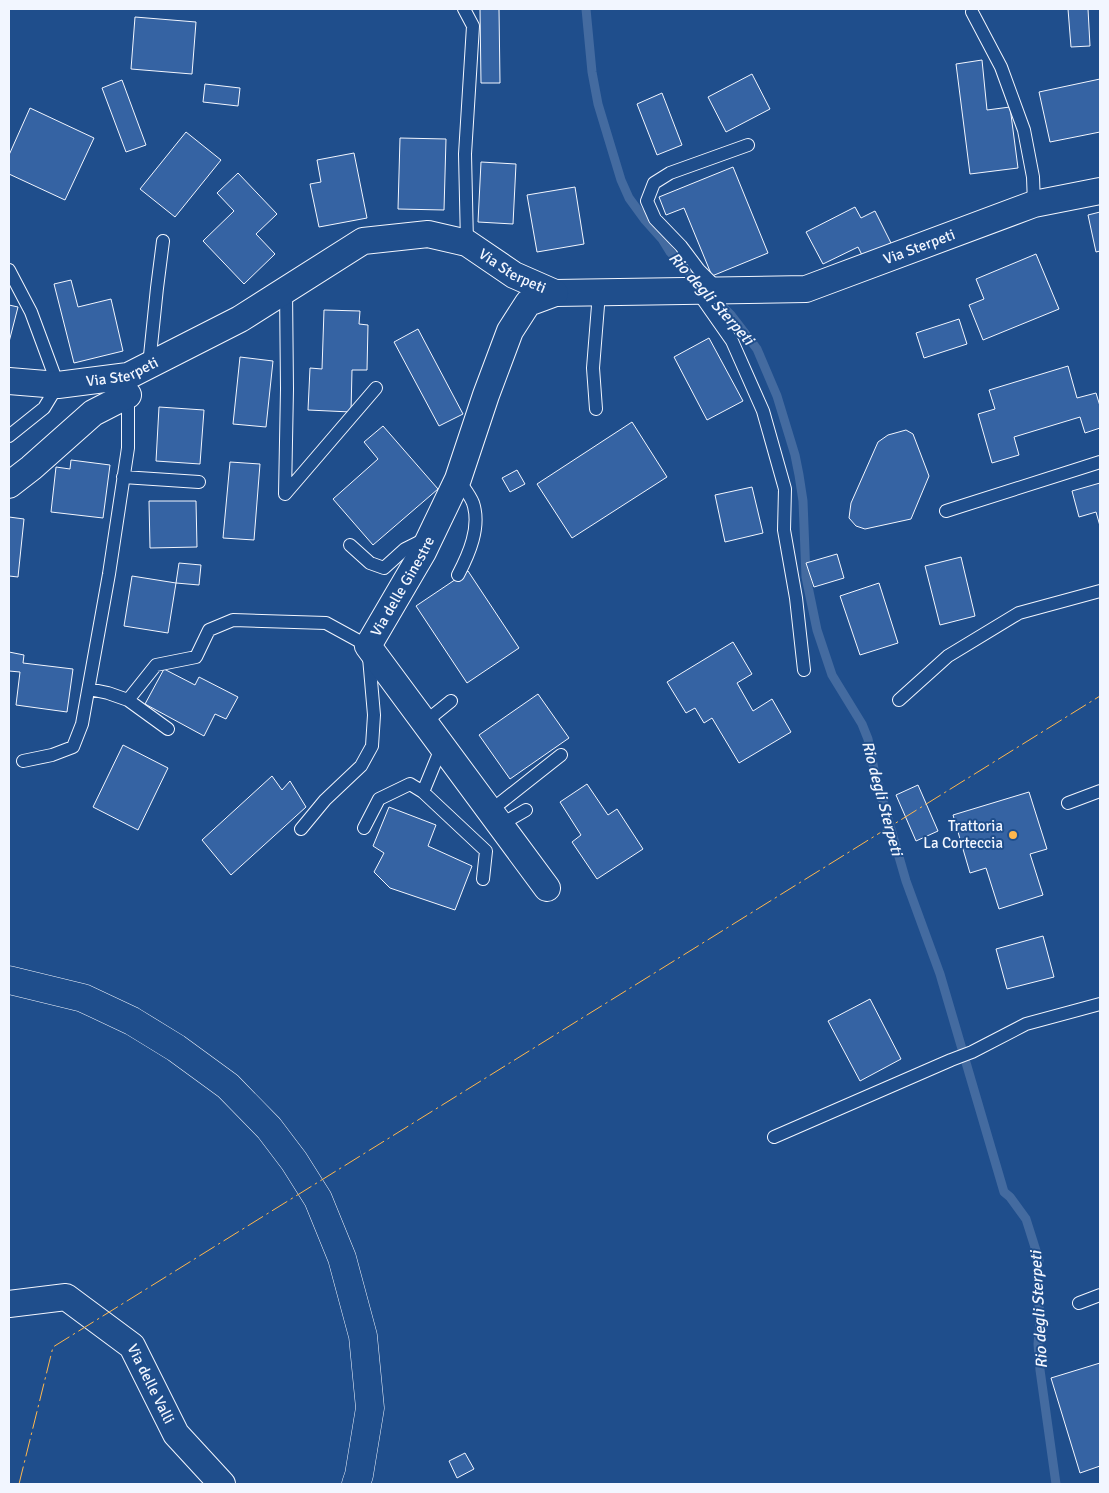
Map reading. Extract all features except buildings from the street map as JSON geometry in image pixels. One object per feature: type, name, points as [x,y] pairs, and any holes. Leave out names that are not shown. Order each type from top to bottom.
[{"type":"highway","points":[[9,980],[83,998],[132,1021],[176,1048],[228,1086],[269,1128],[294,1161],[318,1199],[342,1258],[363,1336],[370,1408],[356,1484]]},
{"type":"street","name":"Via Sterpeti","points":[[9,381],[58,385],[135,379],[240,319],[363,241],[428,234],[466,243],[514,275],[554,293],[806,289],[1034,204],[1100,191]]},
{"type":"street","name":"Via delle Ginestre","points":[[547,888],[368,646],[423,552],[458,479],[510,331],[528,303],[554,293]]},
{"type":"street","points":[[9,485],[135,379]]},
{"type":"street","name":"Via delle Valli","points":[[9,1304],[66,1297],[132,1346],[176,1434],[222,1484]]},
{"type":"lane","points":[[464,9],[473,26],[465,154],[466,243]]},
{"type":"lane","points":[[972,12],[1001,67],[1024,130],[1033,177],[1034,204]]},
{"type":"lane","points":[[748,145],[670,172],[654,183],[647,201],[655,219],[681,246],[699,270],[763,411],[785,489],[784,530],[796,598],[804,670]]},
{"type":"lane","points":[[23,761],[52,755],[73,747],[82,724],[124,477],[135,379],[157,288],[163,241]]},
{"type":"lane","points":[[9,270],[31,312],[58,385],[44,408],[9,436]]},
{"type":"lane","points":[[286,290],[287,389],[284,494],[376,388]]},
{"type":"lane","points":[[596,410],[593,368],[599,293]]},
{"type":"lane","points":[[946,511],[1100,462]]},
{"type":"lane","points":[[124,477],[200,482]]},
{"type":"lane","points":[[458,479],[472,503],[476,523],[468,555],[458,575]]},
{"type":"lane","points":[[350,545],[370,563],[384,568],[405,549],[432,535]]},
{"type":"lane","points":[[899,700],[948,656],[1019,614],[1100,591]]},
{"type":"lane","points":[[128,700],[156,665],[196,657],[209,630],[233,620],[326,623],[368,646],[374,715],[372,746],[361,766],[324,800],[301,829]]},
{"type":"lane","points":[[89,689],[128,700],[168,729]]},
{"type":"lane","points":[[425,722],[451,701]]},
{"type":"lane","points":[[423,792],[442,746]]},
{"type":"lane","points":[[495,818],[561,755]]},
{"type":"lane","points":[[364,828],[379,799],[410,784],[423,792],[486,851],[483,879]]},
{"type":"lane","points":[[1068,803],[1100,791]]},
{"type":"lane","points":[[495,818],[526,810]]},
{"type":"lane","points":[[774,1137],[972,1052],[1026,1024],[1100,1004]]},
{"type":"lane","points":[[1079,1303],[1100,1295]]},
{"type":"waterway","name":"Rio degli Sterpeti","points":[[586,9],[592,72],[598,104],[621,180],[629,198],[645,220],[662,239],[670,252],[702,286]]},
{"type":"waterway","name":"Rio degli Sterpeti","points":[[711,295],[731,315],[757,349],[777,396],[795,455],[799,475],[803,501],[806,577],[817,630],[832,675],[862,724],[868,739],[875,774],[906,881],[940,974],[1004,1192],[1026,1219],[1039,1260],[1037,1274],[1040,1321],[1038,1344],[1056,1484]]},
{"type":"power","points":[[19,1484],[53,1347],[1100,696]]},
{"type":"place","name":"Trattoria La Corteccia","points":[[1013,835]]}]
